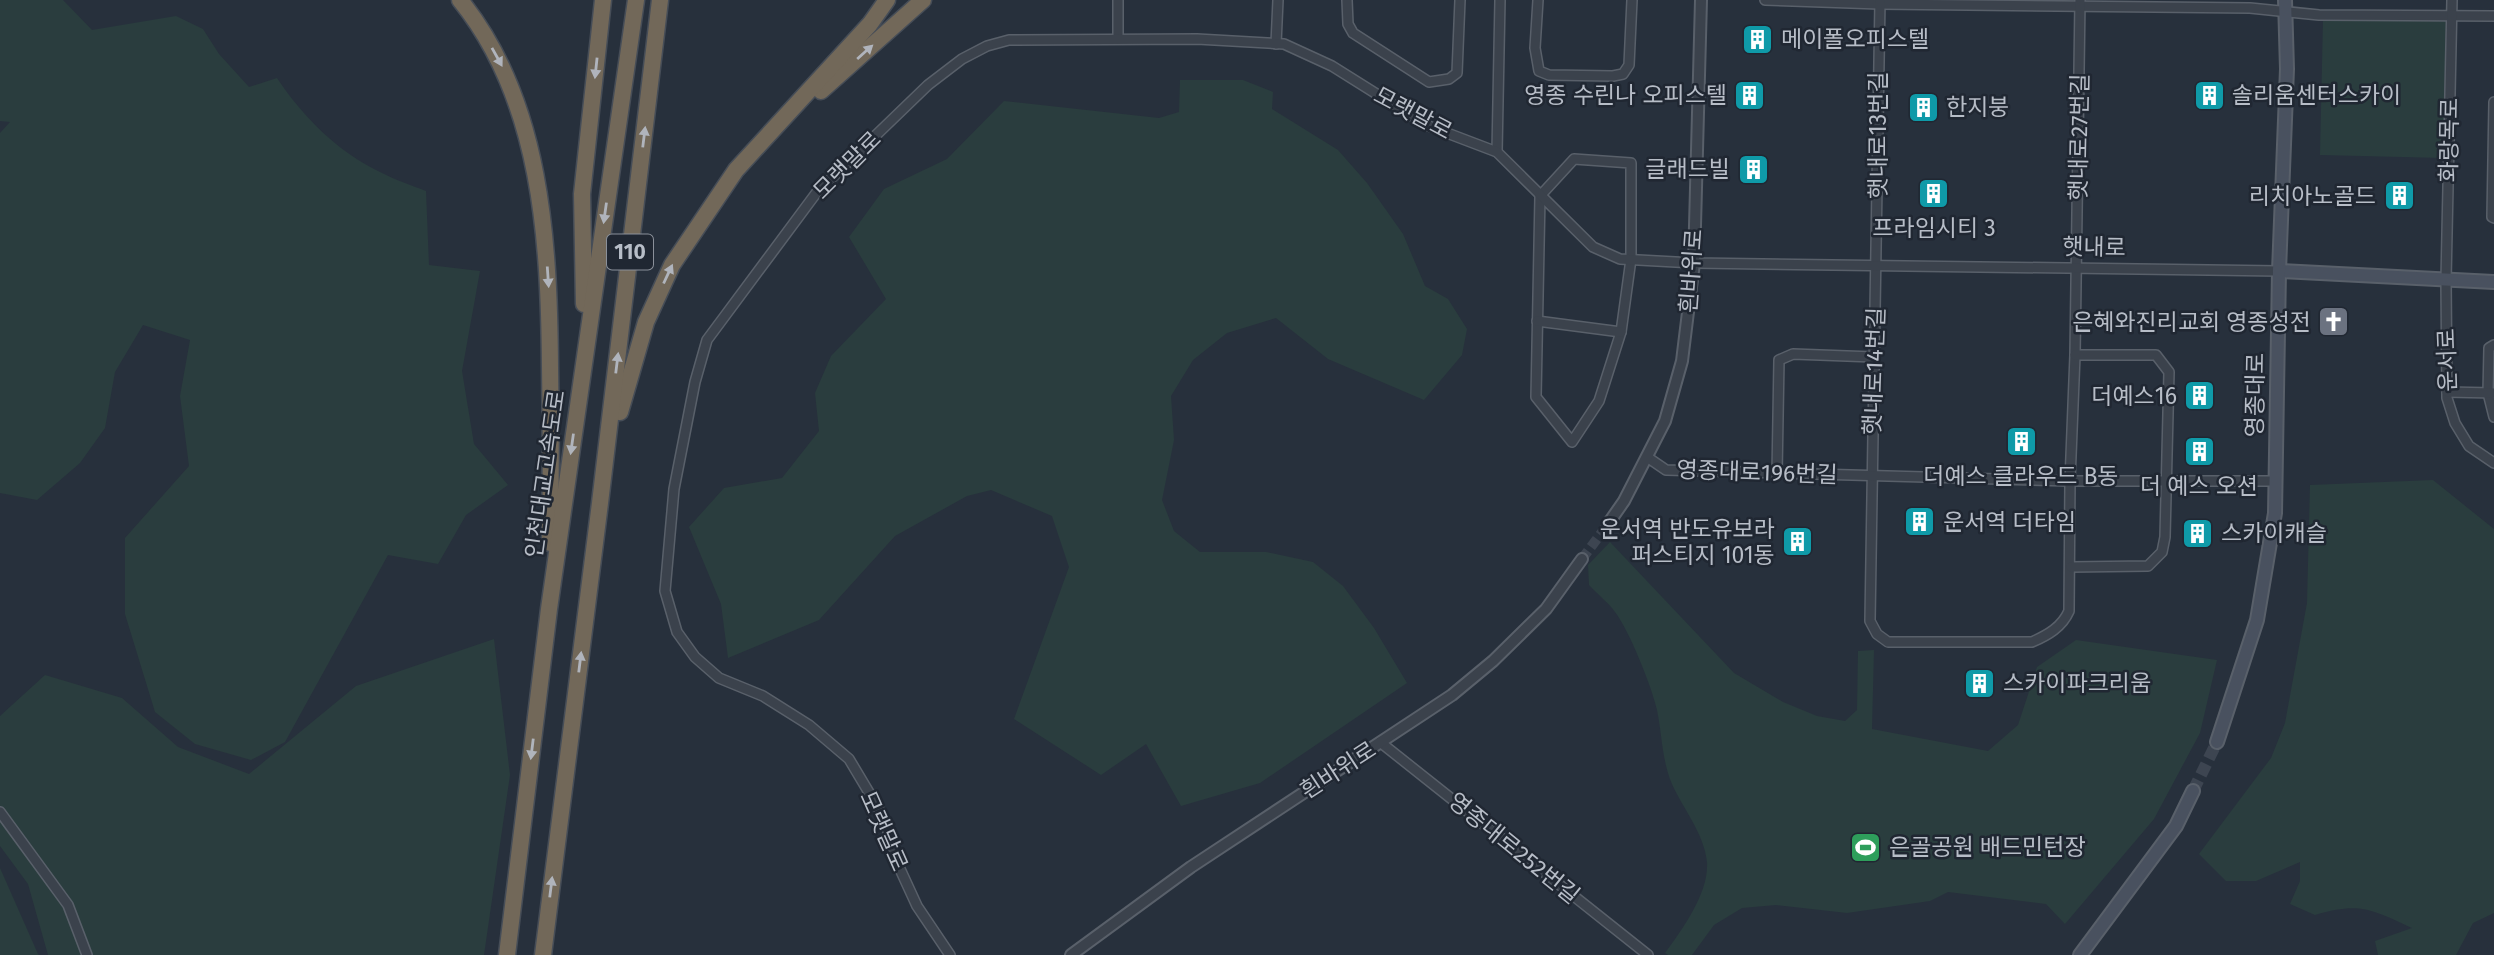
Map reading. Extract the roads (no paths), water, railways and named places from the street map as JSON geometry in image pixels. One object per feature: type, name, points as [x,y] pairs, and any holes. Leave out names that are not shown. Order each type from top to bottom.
[{"type":"highway","points":[[460,0],[473,16],[501,64],[520,113],[545,235],[550,308],[549,609]]},
{"type":"highway","points":[[585,352],[582,194],[603,0]]},
{"type":"highway","name":"인천대교고속도로","points":[[507,955],[549,609],[636,0]]},
{"type":"highway","name":"110","points":[[542,955],[600,503],[660,0]]},
{"type":"highway","points":[[600,503],[624,393],[646,322],[672,265],[736,170],[870,23],[887,0]]},
{"type":"highway","points":[[699,224],[787,125],[923,0]]},
{"type":"main road","name":"영종대로","points":[[2217,742],[2257,620],[2275,513],[2278,271],[2287,69],[2285,6]]},
{"type":"main road","name":"햇내로","points":[[2278,271],[2494,282]]},
{"type":"main road","points":[[2080,955],[2176,826],[2193,791]]},
{"type":"street","points":[[1118,0],[1118,40]]},
{"type":"street","points":[[1276,44],[1278,0]]},
{"type":"street","points":[[1348,0],[1348,24],[1353,33],[1429,82],[1449,79],[1457,73],[1460,0]]},
{"type":"street","points":[[1497,152],[1500,0]]},
{"type":"street","points":[[1538,0],[1535,48],[1539,71],[1549,75],[1613,76],[1623,74],[1629,65],[1632,0]]},
{"type":"street","name":"흰바위로","points":[[1608,524],[1624,501],[1665,421],[1682,361],[1694,263],[1701,0]]},
{"type":"street","points":[[1765,0],[2080,3],[2250,8],[2285,6],[2319,15],[2494,16]]},
{"type":"street","name":"화랑목로","points":[[2446,280],[2452,0]]},
{"type":"street","name":"햇내로13번길","points":[[1877,266],[1879,2]]},
{"type":"street","name":"햇내로27번길","points":[[2070,481],[2076,355],[2080,3]]},
{"type":"street","name":"모랫말로","points":[[950,955],[917,906],[900,869],[883,816],[849,760],[809,725],[763,696],[719,678],[695,657],[677,632],[665,591],[678,464],[695,382],[707,341],[817,192],[904,107],[962,59],[987,46],[1009,40],[1197,40],[1284,44],[1332,66],[1426,125],[1497,152],[1593,247],[1619,259],[1694,263]]},
{"type":"street","points":[[2494,102],[2494,218]]},
{"type":"street","points":[[1574,159],[1631,163],[1631,259],[1621,332],[1599,401],[1572,442],[1536,397],[1540,196],[1574,159]]},
{"type":"street","name":"햇내로","points":[[1694,263],[2278,271]]},
{"type":"street","name":"햇내로14번길","points":[[1871,475],[1877,266]]},
{"type":"street","name":"운서로","points":[[2446,280],[2446,392],[2455,423],[2469,446],[2494,463]]},
{"type":"street","points":[[1537,321],[1621,332]]},
{"type":"street","points":[[2494,345],[2489,348],[2494,417]]},
{"type":"street","points":[[1777,474],[1779,360],[1793,354],[1874,357]]},
{"type":"street","points":[[2071,567],[2148,566],[2162,552],[2167,482],[2169,372],[2163,363],[2156,355],[2076,355]]},
{"type":"street","points":[[2446,392],[2491,393]]},
{"type":"street","name":"영종대로196번길","points":[[1647,457],[1666,470],[2070,481],[2274,481]]},
{"type":"street","name":"영종대로196번길","points":[[1871,475],[1870,621],[1877,634],[1888,642],[2032,642],[2065,622],[2069,611],[2071,567],[2070,481]]},
{"type":"street","name":"흰바위로","points":[[1071,955],[1191,867],[1452,695],[1493,661],[1546,609],[1582,559]]},
{"type":"street","name":"영종대로252번길","points":[[1380,742],[1648,955]]},
{"type":"street","points":[[0,813],[68,905],[87,955]]},
{"type":"tunnel","points":[[1582,559],[1608,524]]},
{"type":"tunnel","points":[[2193,791],[2217,742]]},
{"type":"place","name":"메이폴오피스텔","points":[[1758,39]]},
{"type":"place","name":"영종 수린나 오피스텔","points":[[1750,95]]},
{"type":"place","name":"솔리움센터스카이","points":[[2209,95]]},
{"type":"place","name":"한지붕","points":[[1923,107]]},
{"type":"place","name":"글래드빌","points":[[1753,169]]},
{"type":"place","name":"프라임시티 3","points":[[1934,194]]},
{"type":"place","name":"리치아노골드","points":[[2399,196]]},
{"type":"place","name":"은혜와진리교회 영종성전","points":[[2334,322]]},
{"type":"place","name":"더예스16","points":[[2200,396]]},
{"type":"place","name":"더예스 클라우드 B동","points":[[2021,442]]},
{"type":"place","name":"더 예스 오션","points":[[2199,452]]},
{"type":"place","name":"운서역 더타임","points":[[1920,522]]},
{"type":"place","name":"스카이캐슬","points":[[2198,533]]},
{"type":"place","name":"운서역 반도유보라 퍼스티지 101동","points":[[1798,542]]},
{"type":"place","name":"스카이파크리움","points":[[1980,683]]},
{"type":"place","name":"은골공원 배드민턴장","points":[[1866,847]]}]
